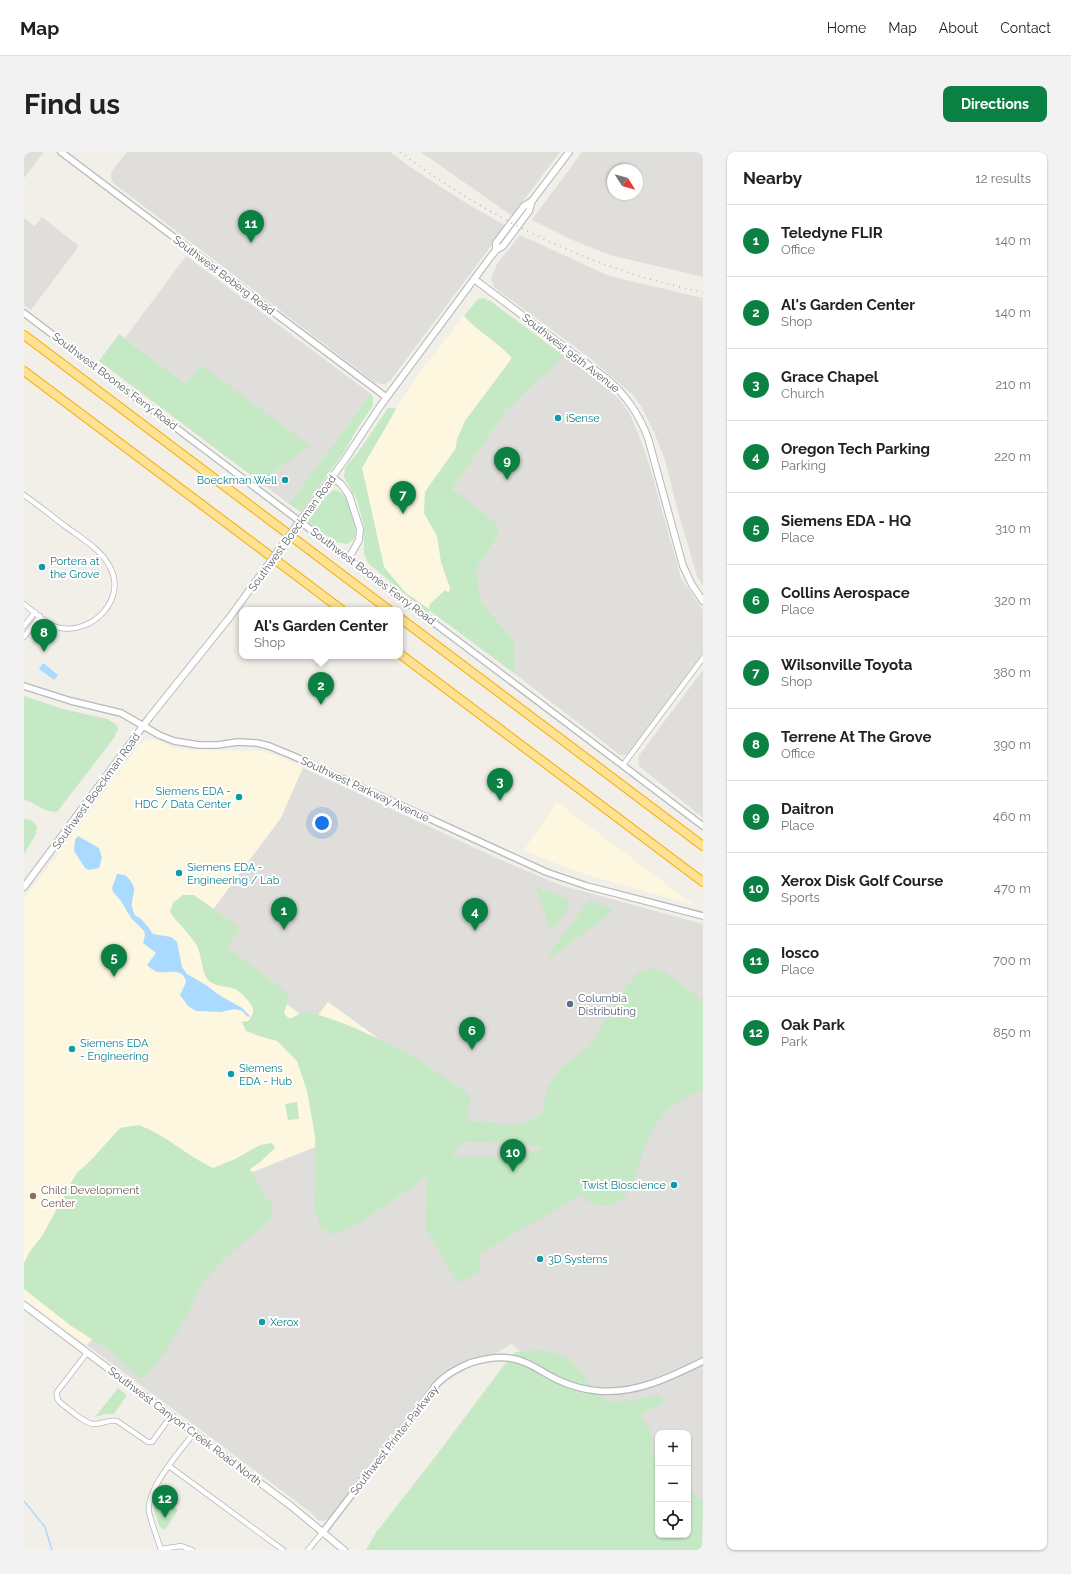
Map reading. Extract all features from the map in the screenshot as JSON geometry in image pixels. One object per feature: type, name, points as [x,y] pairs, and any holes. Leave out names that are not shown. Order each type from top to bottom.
[{"type":"highway","points":[[24,335],[385,607]]},
{"type":"highway","points":[[24,371],[338,607]]},
{"type":"highway","points":[[403,620],[703,846]]},
{"type":"highway","points":[[403,656],[703,882]]},
{"type":"main road","name":"Southwest Boeckman Road","points":[[24,887],[144,725],[260,578],[332,477],[386,397],[496,250],[496,243],[524,206],[532,201],[569,152]]},
{"type":"main road","name":"Southwest 95th Avenue","points":[[474,279],[603,375],[620,391],[632,406],[642,424],[651,446],[683,566],[692,585],[703,601]]},
{"type":"main road","points":[[332,477],[341,484],[349,495],[360,529],[359,540],[349,558]]},
{"type":"main road","name":"Southwest Canyon Creek Road North","points":[[24,1305],[194,1433],[323,1532],[344,1550]]},
{"type":"street","name":"Southwest Boberg Road","points":[[61,152],[386,397]]},
{"type":"street","name":"Southwest Boones Ferry Road","points":[[24,313],[703,826]]},
{"type":"street","points":[[24,495],[101,553],[111,568],[114,578],[112,598],[104,612],[89,624],[80,628],[58,628],[24,604]]},
{"type":"street","points":[[24,626],[35,612]]},
{"type":"street","points":[[24,637],[40,616]]},
{"type":"street","points":[[623,765],[703,658]]},
{"type":"street","name":"Southwest Parkway Avenue","points":[[24,686],[71,701],[118,712],[167,738],[186,743],[217,745],[247,742],[268,746],[291,755],[546,872],[586,886],[703,916]]},
{"type":"street","points":[[87,1353],[57,1392],[56,1396],[58,1401],[88,1423],[97,1424],[111,1420],[117,1421],[148,1442],[152,1442],[171,1416]]},
{"type":"street","name":"Southwest Printer Parkway","points":[[323,1532],[437,1384],[448,1374],[467,1365],[487,1358],[510,1358],[523,1362],[571,1385],[589,1390],[613,1391],[654,1383],[703,1361]]},
{"type":"street","points":[[192,1550],[181,1546],[161,1549],[149,1512],[149,1503],[153,1489],[194,1433]]},
{"type":"street","points":[[169,1466],[283,1550]]},
{"type":"street","points":[[308,1550],[323,1532]]},
{"type":"shaded area","points":[[24,152],[44,152],[24,178]]},
{"type":"shaded area","points":[[127,152],[390,152],[410,167],[466,203],[506,226],[390,381],[385,384],[380,384],[374,382],[112,182],[111,172]]},
{"type":"shaded area","points":[[421,152],[560,152],[512,216]]},
{"type":"shaded area","points":[[582,152],[703,152],[703,277],[610,255],[575,241],[532,220]]},
{"type":"shaded area","points":[[42,217],[79,246],[31,310],[24,305],[24,218],[35,226]]},
{"type":"shaded area","points":[[520,235],[609,276],[703,298],[703,586],[697,576],[665,460],[654,432],[641,406],[632,394],[590,358],[495,288],[491,279],[497,264]]},
{"type":"shaded area","points":[[186,256],[371,394],[289,504],[264,485],[274,472],[281,467],[201,365],[186,384],[125,338]]},
{"type":"shaded area","points":[[464,316],[470,323],[489,337],[512,358],[465,421],[457,439],[456,448],[425,491],[424,513],[437,536],[441,562],[450,588],[449,593],[429,610],[406,593],[384,567],[362,468],[403,398],[424,367]]},
{"type":"shaded area","points":[[564,356],[605,386],[620,400],[630,414],[651,471],[681,578],[703,610],[703,653],[630,753],[625,755],[620,755],[515,674],[514,641],[481,602],[476,569],[499,535],[452,489],[506,411]]},
{"type":"shaded area","points":[[703,670],[703,818],[639,766],[638,757]]},
{"type":"shaded area","points":[[154,739],[174,748],[191,750],[263,751],[303,768],[281,818],[254,854],[312,1023],[328,1002],[469,1103],[128,1295],[87,1345],[24,1299],[24,899],[140,744]]},
{"type":"shaded area","name":"Xerox","points":[[303,768],[501,860],[560,885],[703,924],[703,1516],[691,1506],[691,1430],[655,1430],[655,1473],[512,1344],[487,1358],[469,1359],[441,1374],[424,1393],[329,1519],[323,1521],[318,1520],[309,1511],[87,1345],[128,1295],[250,1173],[335,1139],[468,1103],[328,1002],[312,1023],[194,935],[281,818]]},
{"type":"shaded area","points":[[557,802],[694,905],[588,875],[524,850]]},
{"type":"green space","points":[[485,298],[564,356],[506,411],[452,489],[497,524],[499,535],[476,569],[481,602],[514,641],[515,674],[429,610],[429,614],[368,563],[364,553],[364,526],[357,500],[344,477],[345,468],[359,451],[388,408],[396,409],[362,468],[384,567],[406,593],[429,609],[430,604],[445,590],[449,593],[450,588],[441,562],[437,536],[424,513],[425,492],[456,448],[457,439],[465,421],[512,358],[464,316],[478,299]]},
{"type":"green space","points":[[119,334],[186,384],[201,365],[310,446],[274,472],[264,485],[99,361]]},
{"type":"green space","points":[[371,394],[373,397],[373,405],[344,452],[301,512],[289,504]]},
{"type":"green space","points":[[334,490],[345,496],[354,518],[354,539],[347,544],[335,542],[307,521],[325,496]]},
{"type":"green space","points":[[24,696],[63,709],[107,719],[116,724],[118,729],[114,738],[57,812],[48,811],[24,800]]},
{"type":"green space","points":[[24,819],[31,820],[37,826],[36,834],[24,854]]},
{"type":"green space","points":[[536,887],[570,900],[569,907],[554,928],[546,925],[547,920]]},
{"type":"green space","points":[[183,895],[194,895],[240,928],[227,947],[285,991],[289,997],[284,1013],[288,1018],[292,1018],[304,1011],[317,1014],[357,1029],[408,1054],[467,1093],[471,1098],[466,1117],[471,1122],[486,1121],[509,1126],[524,1123],[544,1111],[544,1102],[548,1087],[562,1067],[588,1047],[625,988],[638,973],[653,968],[666,973],[703,1001],[703,1089],[678,1102],[658,1121],[647,1141],[635,1177],[624,1198],[614,1204],[602,1206],[590,1203],[582,1195],[480,1253],[480,1272],[458,1283],[425,1228],[427,1177],[362,1221],[335,1235],[321,1228],[314,1208],[316,1185],[315,1136],[307,1091],[297,1061],[277,1041],[246,1031],[242,1022],[248,1021],[251,1017],[253,1011],[252,1006],[245,997],[236,990],[209,981],[203,970],[197,946],[170,912],[173,903]],"holes":[[[463,1142],[520,1143],[544,1148],[534,1152],[511,1156],[451,1156]]]},
{"type":"green space","points":[[589,900],[613,909],[606,917],[550,958],[549,954]]},
{"type":"green space","points":[[297,1102],[299,1119],[288,1120],[285,1104]]},
{"type":"green space","points":[[139,1125],[158,1134],[194,1158],[213,1168],[235,1159],[260,1145],[272,1143],[275,1148],[250,1169],[265,1197],[272,1203],[272,1219],[226,1257],[202,1283],[186,1317],[166,1350],[149,1374],[141,1379],[106,1348],[71,1326],[24,1289],[24,1263],[30,1251],[42,1236],[76,1174],[120,1128]]},
{"type":"green space","points":[[540,1350],[558,1354],[567,1358],[578,1368],[599,1396],[610,1401],[616,1402],[659,1395],[664,1400],[662,1405],[648,1410],[641,1417],[651,1431],[655,1459],[655,1538],[691,1538],[691,1491],[703,1501],[702,1550],[366,1550],[375,1534],[515,1352]]},
{"type":"green space","points":[[118,1388],[127,1395],[114,1414],[106,1414],[95,1417]]},
{"type":"green space","points":[[155,1493],[178,1510],[165,1530],[159,1526],[154,1509]]},
{"type":"water","points":[[43,663],[58,675],[54,680],[39,669]]},
{"type":"water","points":[[78,836],[99,848],[102,858],[99,868],[89,870],[85,868],[74,851],[75,840]]},
{"type":"water","points":[[117,874],[125,875],[131,881],[134,890],[132,907],[135,915],[143,921],[153,934],[171,937],[177,942],[182,967],[187,974],[242,1008],[250,1016],[248,1017],[242,1011],[234,1009],[221,1012],[196,1011],[188,1006],[180,995],[186,982],[182,974],[178,972],[158,972],[147,965],[156,953],[143,943],[145,935],[144,931],[131,918],[121,901],[113,892],[112,888]]},
{"type":"waterway","points":[[24,1501],[45,1527],[52,1550]]},
{"type":"railway","points":[[400,152],[469,199],[544,239],[582,256],[622,270],[703,292]]},
{"type":"place","name":"Iosco","points":[[251,243]]},
{"type":"place","name":"iSense","points":[[558,418]]},
{"type":"place","name":"Boeckman Well","points":[[285,480]]},
{"type":"place","name":"Daitron","points":[[507,480]]},
{"type":"place","name":"Wilsonville Toyota","points":[[403,514]]},
{"type":"place","name":"Portera at the Grove","points":[[42,567]]},
{"type":"place","name":"Terrene At The Grove","points":[[44,652]]},
{"type":"place","name":"Al's Garden Center","points":[[321,705]]},
{"type":"place","name":"Siemens EDA - HDC / Data Center","points":[[239,797]]},
{"type":"place","name":"Grace Chapel","points":[[500,801]]},
{"type":"place","name":"Siemens EDA - Engineering / Lab","points":[[179,873]]},
{"type":"place","name":"Teledyne FLIR","points":[[284,930]]},
{"type":"place","name":"Oregon Tech Parking","points":[[475,931]]},
{"type":"place","name":"Siemens EDA - HQ","points":[[114,977]]},
{"type":"place","name":"Columbia Distributing","points":[[570,1004]]},
{"type":"place","name":"Siemens EDA - Engineering","points":[[72,1049]]},
{"type":"place","name":"Collins Aerospace","points":[[472,1050]]},
{"type":"place","name":"Siemens EDA - Hub","points":[[231,1074]]},
{"type":"place","name":"Xerox Disk Golf Course","points":[[513,1172]]},
{"type":"place","name":"Twist Bioscience","points":[[674,1185]]},
{"type":"place","name":"Child Development Center","points":[[33,1196]]},
{"type":"place","name":"3D Systems","points":[[540,1259]]},
{"type":"place","name":"Xerox","points":[[262,1322]]},
{"type":"place","name":"Oak Park","points":[[165,1518]]}]
